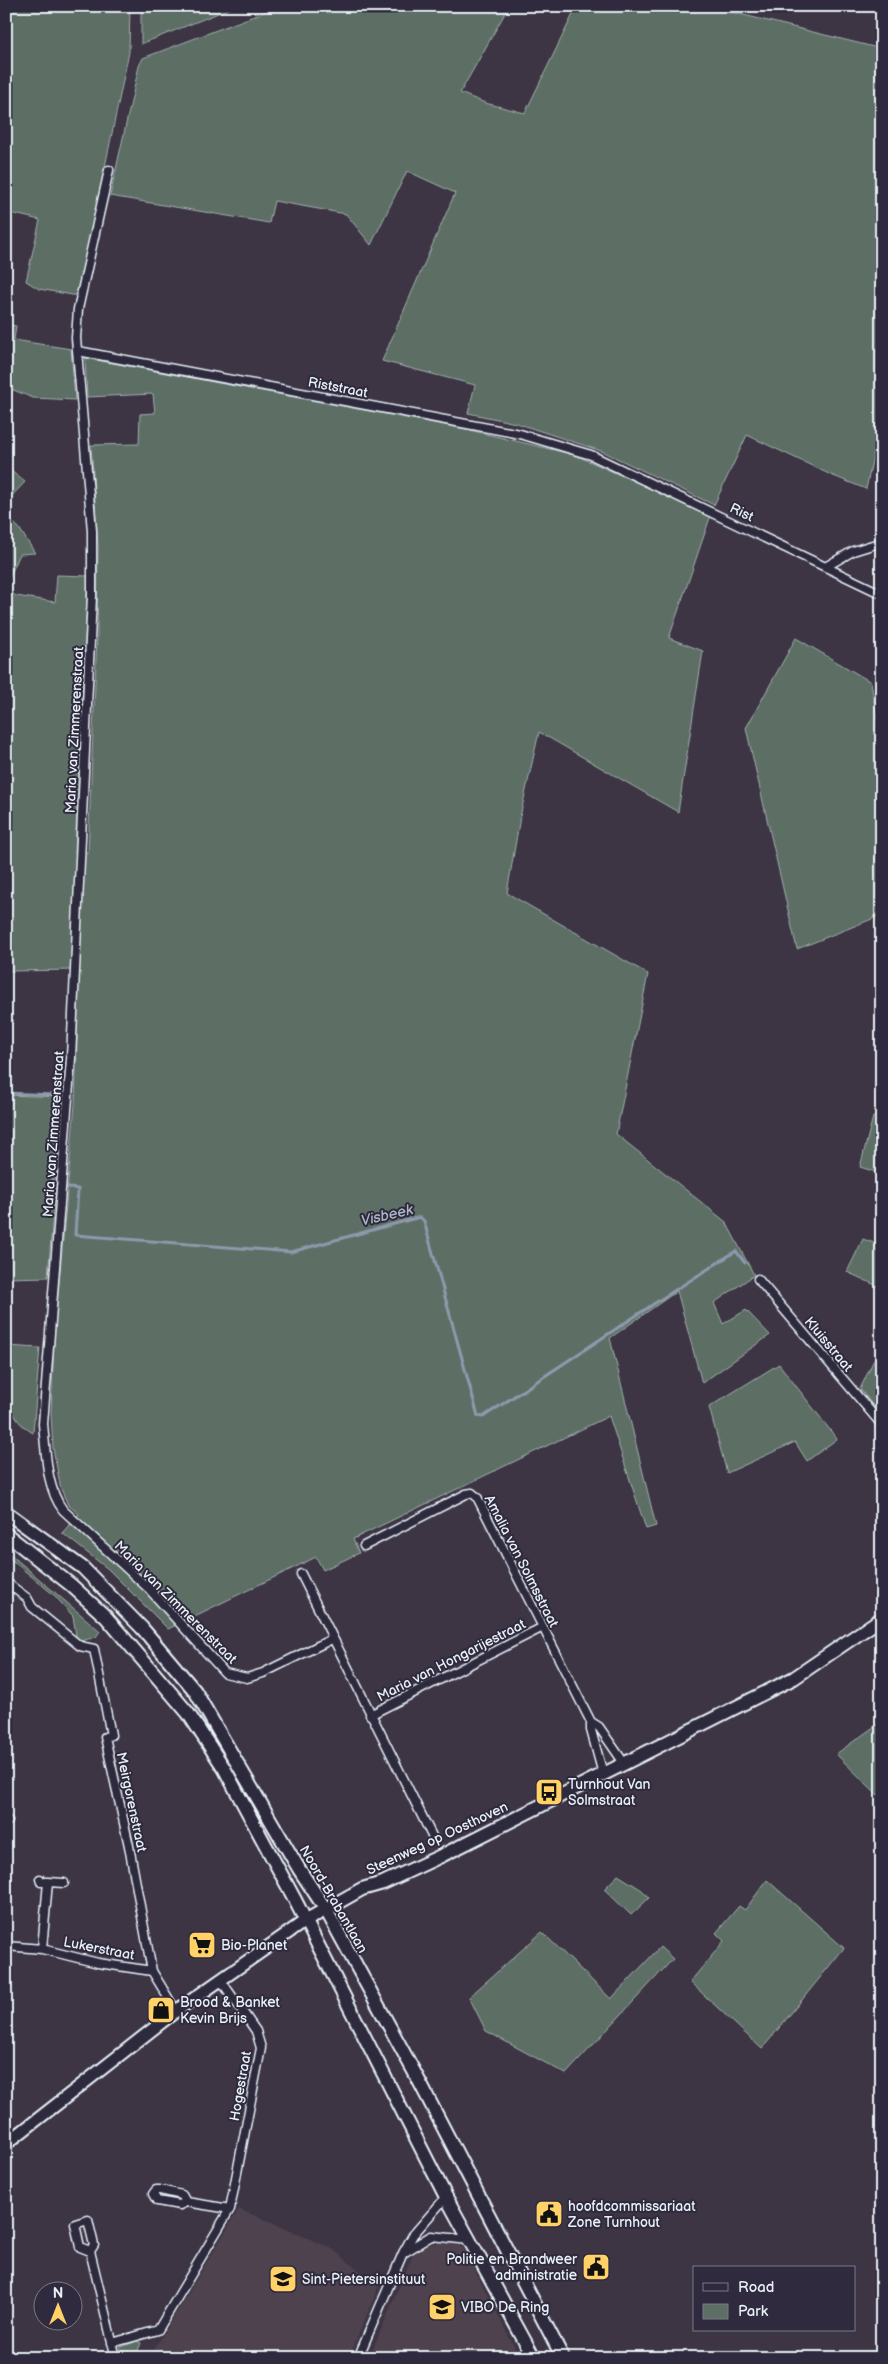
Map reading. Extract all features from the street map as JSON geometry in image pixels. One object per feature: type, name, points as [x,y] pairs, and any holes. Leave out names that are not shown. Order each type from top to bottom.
[{"type":"main road","name":"Noord-Brabantlaan","points":[[6,1512],[83,1568],[142,1628],[195,1691],[299,1870],[326,1910],[417,2077],[563,2358]]},
{"type":"main road","points":[[6,1534],[71,1584],[106,1617],[188,1713],[224,1768],[305,1921],[446,2197],[534,2358]]},
{"type":"main road","name":"Steenweg op Oosthoven","points":[[305,1921],[362,1889],[383,1883],[794,1678],[882,1618]]},
{"type":"street","points":[[78,351],[76,338],[78,309],[109,170]]},
{"type":"street","name":"Maria van Zimmerenstraat","points":[[78,351],[92,531],[92,596],[71,1058],[43,1424],[55,1501],[62,1510],[149,1589],[225,1673],[247,1678],[263,1673],[332,1639]]},
{"type":"street","name":"Riststraat","points":[[78,351],[520,434],[592,454]]},
{"type":"street","name":"Rist","points":[[592,454],[828,566],[882,594]]},
{"type":"street","points":[[828,566],[853,551],[882,542]]},
{"type":"street","name":"Kluisstraat","points":[[758,1279],[882,1425]]},
{"type":"street","name":"Amalia van Solmsstraat","points":[[364,1546],[466,1494],[472,1493],[477,1498],[591,1722],[591,1730],[603,1774]]},
{"type":"street","points":[[301,1574],[433,1838]]},
{"type":"street","name":"Meirgorenstraat","points":[[6,1582],[27,1598],[32,1607],[80,1646],[94,1649],[112,1735],[105,1737],[129,1846],[152,1971],[176,2011]]},
{"type":"street","name":"Maria van Hongarijestraat","points":[[370,1715],[543,1627]]},
{"type":"street","name":"Amalia van Solmsstraat","points":[[591,1722],[599,1727],[624,1763]]},
{"type":"street","points":[[40,1879],[41,1882],[64,1883]]},
{"type":"street","name":"Lukerstraat","points":[[42,1949],[48,1882]]},
{"type":"street","name":"Steenweg op Oosthoven","points":[[6,2144],[176,2011],[305,1921]]},
{"type":"street","name":"Lukerstraat","points":[[6,1946],[42,1949],[98,1963],[152,1971]]},
{"type":"street","name":"Hogestraat","points":[[112,2343],[158,2330],[230,2209],[261,2048],[256,2030],[220,1979]]},
{"type":"street","points":[[358,2358],[403,2253],[413,2235],[446,2197]]},
{"type":"street","points":[[186,2202],[230,2209]]},
{"type":"street","points":[[403,2253],[431,2236],[469,2240]]},
{"type":"street","points":[[90,2251],[116,2358]]},
{"type":"shaded area","name":"Sint-Pietersinstituut","points":[[239,2209],[331,2248],[379,2286],[349,2358],[149,2358]]},
{"type":"shaded area","name":"VIBO De Ring","points":[[449,2242],[463,2247],[520,2358],[369,2358],[414,2252],[430,2244]]},
{"type":"green space","points":[[6,6],[130,6],[129,52],[78,296],[39,289],[26,281],[40,220],[6,212]]},
{"type":"green space","points":[[141,6],[236,6],[141,44]]},
{"type":"green space","points":[[280,6],[509,6],[460,93],[485,103],[525,113],[577,6],[707,6],[882,49],[882,416],[866,489],[831,475],[747,435],[714,505],[604,452],[516,423],[468,413],[475,385],[382,361],[455,193],[407,171],[371,245],[346,214],[274,201],[269,223],[110,196],[139,66],[143,58]]},
{"type":"green space","points":[[6,324],[16,326],[14,340],[71,349],[75,400],[33,398],[6,387]]},
{"type":"green space","points":[[85,358],[465,429],[575,455],[711,515],[669,638],[703,651],[678,812],[539,732],[520,817],[507,893],[648,974],[616,1134],[726,1222],[754,1275],[714,1303],[723,1324],[746,1310],[770,1335],[702,1383],[677,1291],[610,1338],[656,1526],[646,1529],[609,1416],[353,1539],[359,1553],[323,1570],[316,1557],[168,1629],[108,1569],[62,1533],[79,1514],[68,1505],[61,1489],[53,1448],[51,1415],[54,1339],[75,1104],[79,970],[6,971],[6,588],[16,596],[55,602],[57,575],[88,576],[75,853],[88,852],[97,637],[98,545],[91,445],[139,444],[140,414],[155,413],[153,394],[87,397]]},
{"type":"green space","points":[[6,467],[25,482],[6,502]]},
{"type":"green space","points":[[6,516],[19,528],[35,553],[20,554],[6,585]]},
{"type":"green space","points":[[796,638],[871,682],[882,749],[882,915],[797,949],[746,728]]},
{"type":"green space","points":[[6,1095],[62,1097],[48,1277],[6,1278]]},
{"type":"green space","points":[[873,1117],[882,1118],[882,1174],[860,1167]]},
{"type":"green space","points":[[863,1239],[882,1246],[882,1288],[847,1272]]},
{"type":"green space","points":[[882,1343],[882,1417],[860,1389]]},
{"type":"green space","points":[[6,1346],[40,1348],[33,1433],[22,1425],[10,1406],[6,1383]]},
{"type":"green space","points":[[779,1364],[837,1439],[807,1461],[795,1442],[727,1473],[709,1407]]},
{"type":"green space","points":[[10,1554],[100,1631],[96,1637],[77,1642],[73,1616],[54,1595],[8,1557]]},
{"type":"green space","points":[[882,1721],[882,1792],[878,1795],[836,1754]]},
{"type":"green space","points":[[618,1875],[642,1890],[649,1898],[631,1915],[604,1889]]},
{"type":"green space","points":[[767,1880],[844,1948],[762,2049],[690,1982],[724,1941],[716,1933],[739,1906],[745,1910]]},
{"type":"green space","points":[[542,1932],[611,1999],[660,1947],[673,1959],[566,2074],[486,2031],[469,1997]]},
{"type":"green space","points":[[137,2341],[141,2343],[135,2358],[120,2358],[119,2352],[121,2347]]},
{"type":"waterway","name":"Visbeek","points":[[6,1093],[54,1095],[58,1110],[52,1186],[78,1189],[75,1235],[291,1252],[420,1217],[424,1221],[478,1416],[483,1417],[736,1251],[745,1263]]},
{"type":"place","name":"Turnhout Van Solmstraat","points":[[549,1792]]},
{"type":"place","name":"Bio-Planet","points":[[202,1945]]},
{"type":"place","name":"Brood & Banket Kevin Brijs","points":[[161,2010]]},
{"type":"place","name":"hoofdcommissariaat Zone Turnhout","points":[[549,2214]]},
{"type":"place","name":"Politie en Brandweer administratie","points":[[596,2267]]},
{"type":"place","name":"Sint-Pietersinstituut","points":[[283,2279]]},
{"type":"place","name":"VIBO De Ring","points":[[442,2307]]}]
